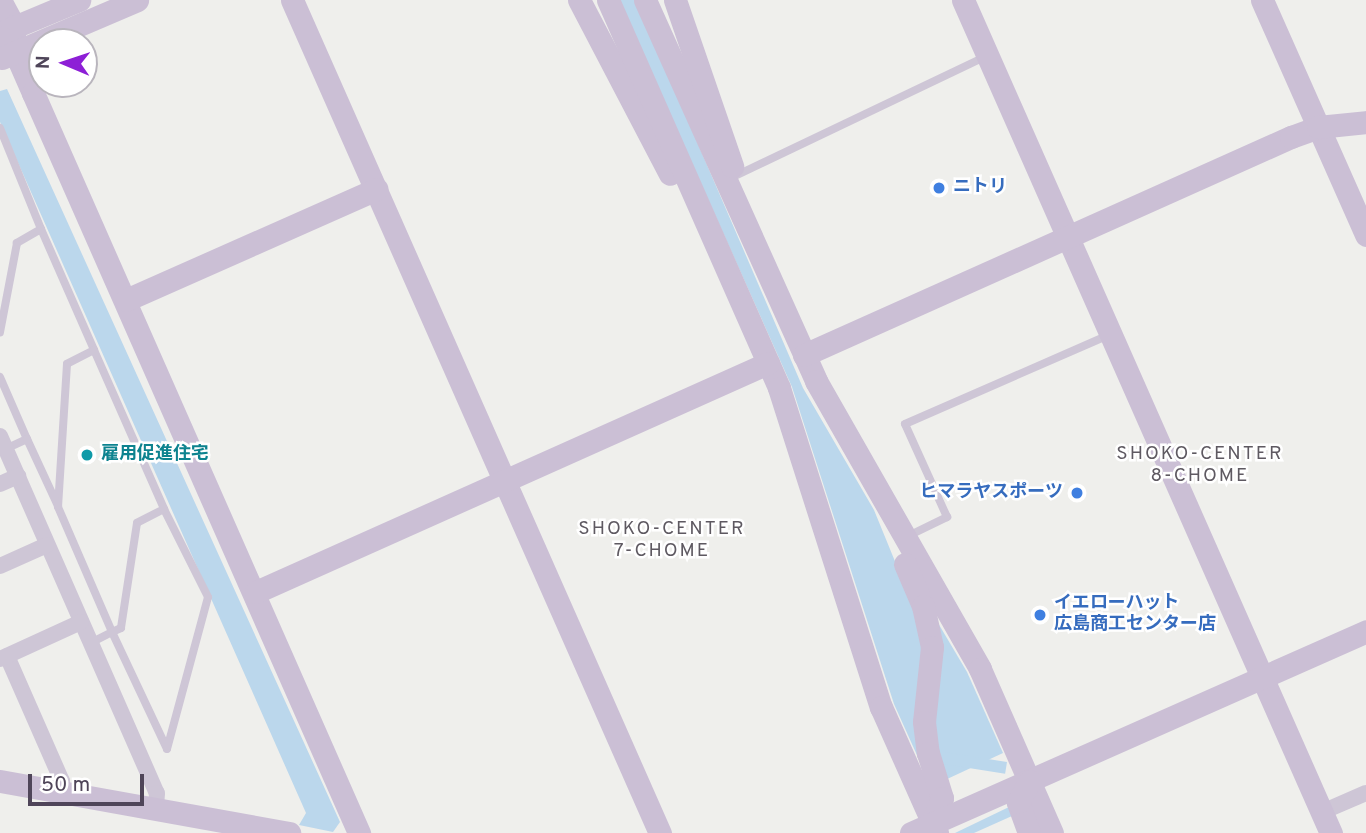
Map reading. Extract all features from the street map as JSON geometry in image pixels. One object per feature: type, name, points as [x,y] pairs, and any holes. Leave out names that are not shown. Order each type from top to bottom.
[{"type":"street","points":[[0,0],[6,41],[126,300],[256,592],[359,833]]},
{"type":"street","points":[[6,41],[79,0]]},
{"type":"street","points":[[6,41],[137,0]]},
{"type":"street","points":[[292,0],[507,480],[660,833]]},
{"type":"street","points":[[579,0],[743,310]]},
{"type":"street","points":[[608,0],[768,363],[881,707],[934,828]]},
{"type":"street","points":[[645,0],[804,355],[980,669],[1052,833]]},
{"type":"street","points":[[675,0],[770,284]]},
{"type":"street","points":[[963,0],[1261,679],[1327,823],[1366,793]]},
{"type":"street","points":[[1262,0],[1366,235]]},
{"type":"street","points":[[804,355],[1318,127],[1366,122]]},
{"type":"street","points":[[126,300],[376,189]]},
{"type":"street","points":[[256,592],[768,363]]},
{"type":"street","points":[[3,442],[157,793],[156,808]]},
{"type":"street","points":[[869,475],[929,626],[932,663],[924,722],[942,797],[934,828]]},
{"type":"street","points":[[0,484],[18,476]]},
{"type":"street","points":[[0,566],[47,545]]},
{"type":"street","points":[[62,791],[62,781],[4,657],[81,622]]},
{"type":"street","points":[[911,833],[934,828],[1030,781],[1366,631]]},
{"type":"street","points":[[0,781],[289,833]]},
{"type":"street","points":[[1029,833],[1018,802],[1020,792],[1030,781]]},
{"type":"lane","points":[[735,176],[988,56]]},
{"type":"lane","points":[[0,128],[41,229],[164,509],[208,597],[167,749],[112,632],[0,377]]},
{"type":"lane","points":[[0,332],[17,243],[41,229]]},
{"type":"lane","points":[[905,538],[947,517],[905,424],[1109,335]]},
{"type":"lane","points":[[58,507],[67,364],[94,350]]},
{"type":"lane","points":[[3,442],[27,439]]},
{"type":"lane","points":[[90,643],[121,628],[136,523],[164,509]]},
{"type":"shaded area","points":[[619,0],[636,0],[803,388],[874,510],[921,625],[925,773],[894,704],[792,387]]},
{"type":"shaded area","points":[[7,89],[340,822],[333,832],[299,825],[306,813],[0,122],[0,91]]},
{"type":"shaded area","points":[[938,623],[967,672],[1003,753],[945,780],[935,748]]},
{"type":"shaded area","points":[[944,752],[1007,762],[1005,774],[942,764]]},
{"type":"shaded area","points":[[1009,807],[1012,816],[974,833],[955,833]]},
{"type":"place","name":"ニトリ","points":[[939,188]]},
{"type":"place","name":"雇用促進住宅","points":[[87,455]]},
{"type":"place","name":"ヒマラヤスポーツ","points":[[1077,493]]},
{"type":"place","name":"イエローハット 広島商工センター店","points":[[1040,615]]},
{"type":"district","name":"SHOKO-CENTER 8-CHOME","points":[[1200,466]]},
{"type":"district","name":"SHOKO-CENTER 7-CHOME","points":[[662,541]]}]
